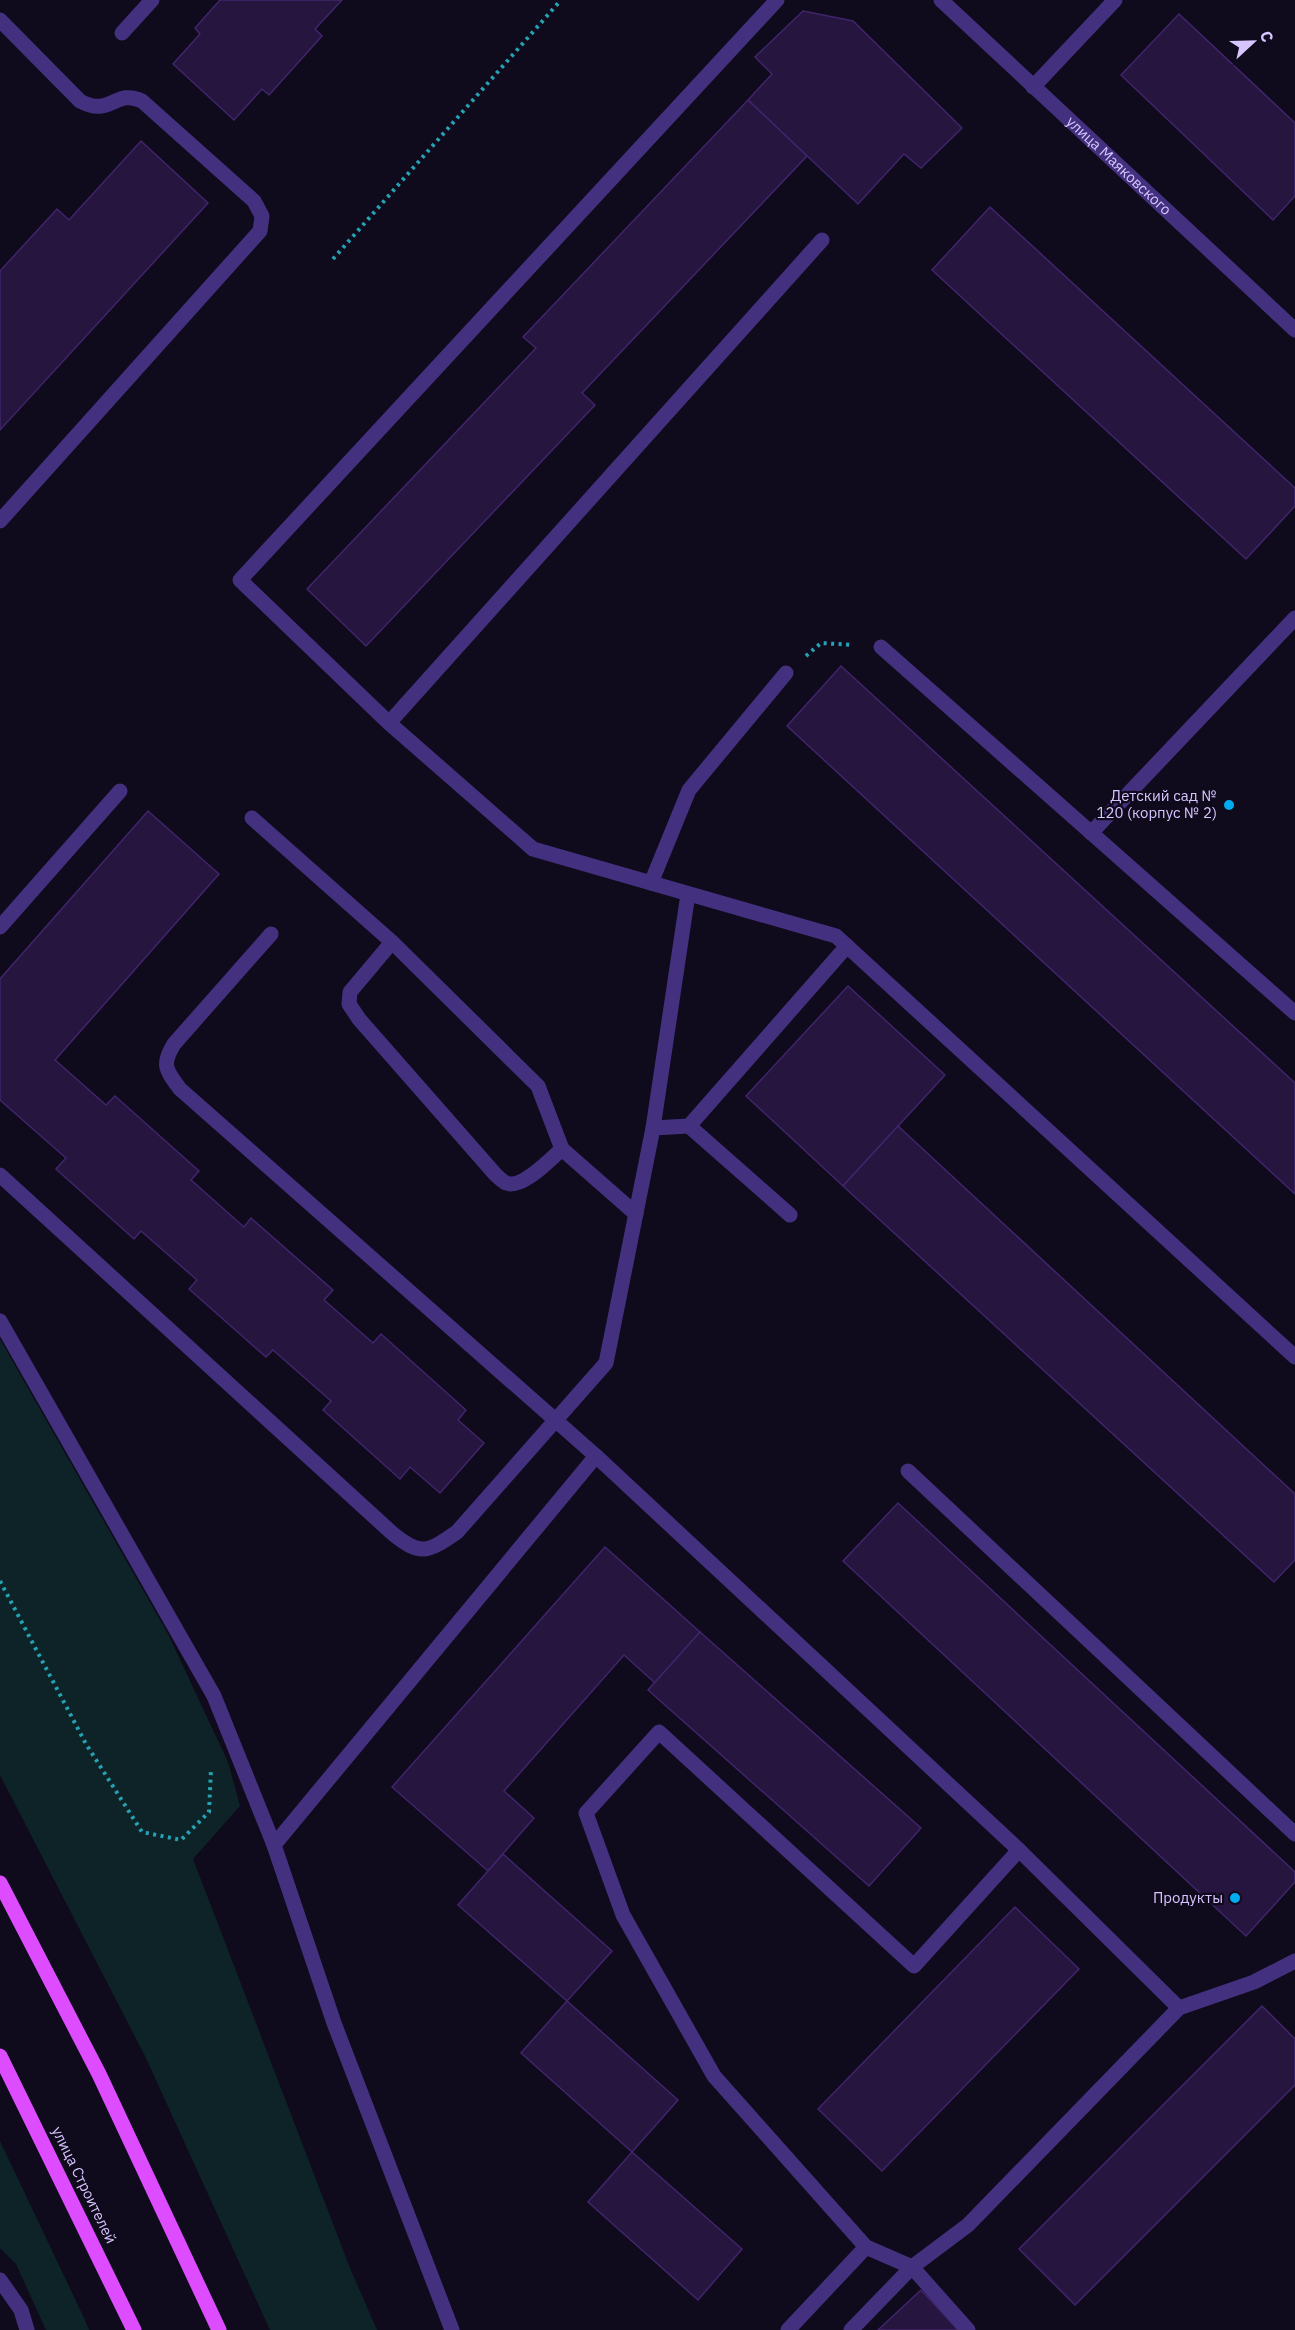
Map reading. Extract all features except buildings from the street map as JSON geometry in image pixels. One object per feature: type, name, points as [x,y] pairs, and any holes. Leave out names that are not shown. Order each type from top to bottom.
[{"type":"main road","points":[[0,1883],[99,2074],[219,2330]]},
{"type":"main road","name":"улица Строителей","points":[[0,2056],[135,2330]]},
{"type":"street","points":[[122,33],[152,0]]},
{"type":"street","points":[[777,0],[240,580],[389,723],[533,849],[836,936],[1295,1356]]},
{"type":"street","name":"улица Маяковского","points":[[941,0],[1295,330]]},
{"type":"street","points":[[1033,87],[1115,0]]},
{"type":"street","points":[[0,20],[80,101],[93,108],[105,106],[122,98],[133,97],[142,101],[254,201],[262,216],[260,231],[0,521]]},
{"type":"street","points":[[389,723],[822,240]]},
{"type":"street","points":[[1091,833],[1295,618]]},
{"type":"street","points":[[881,647],[1295,1013]]},
{"type":"street","points":[[651,883],[689,790],[786,673]]},
{"type":"street","points":[[0,927],[120,791]]},
{"type":"street","points":[[252,818],[392,942],[538,1086],[561,1149],[636,1214]]},
{"type":"street","points":[[0,1175],[410,1547],[426,1550],[439,1545],[458,1532],[606,1363],[653,1128],[688,894]]},
{"type":"street","points":[[271,934],[174,1044],[166,1057],[167,1071],[189,1096],[596,1456],[1019,1850],[1179,2008]]},
{"type":"street","points":[[392,942],[350,992],[349,1005],[359,1019],[495,1174],[507,1184],[518,1184],[530,1177],[561,1149]]},
{"type":"street","points":[[689,1126],[847,946]]},
{"type":"street","points":[[653,1128],[689,1126],[790,1215]]},
{"type":"street","points":[[0,1321],[214,1696],[274,1845],[334,2023],[452,2330]]},
{"type":"street","points":[[274,1845],[596,1456]]},
{"type":"street","points":[[908,1471],[1295,1834]]},
{"type":"street","points":[[968,2330],[912,2267],[866,2247],[714,2076],[623,1915],[586,1813],[659,1732],[914,1966],[1019,1850]]},
{"type":"street","points":[[850,2330],[912,2267],[968,2225],[1179,2008],[1254,1982],[1295,1961]]},
{"type":"street","points":[[789,2330],[866,2247]]},
{"type":"street","points":[[0,2280],[21,2310],[27,2330]]},
{"type":"path","points":[[333,259],[561,0]]},
{"type":"path","points":[[786,673],[821,643],[881,647]]},
{"type":"path","points":[[0,1581],[86,1744],[142,1832],[181,1840],[209,1812],[211,1766]]},
{"type":"green space","points":[[0,1339],[168,1634],[228,1762],[240,1806],[193,1859],[350,2268],[377,2330],[270,2330],[145,2056],[0,1775]]},
{"type":"green space","points":[[0,2141],[89,2330],[46,2330],[16,2264],[0,2248]]},
{"type":"place","name":"Детский сад № 120 (корпус № 2)","points":[[1229,805]]},
{"type":"place","name":"Продукты","points":[[1235,1898]]}]
